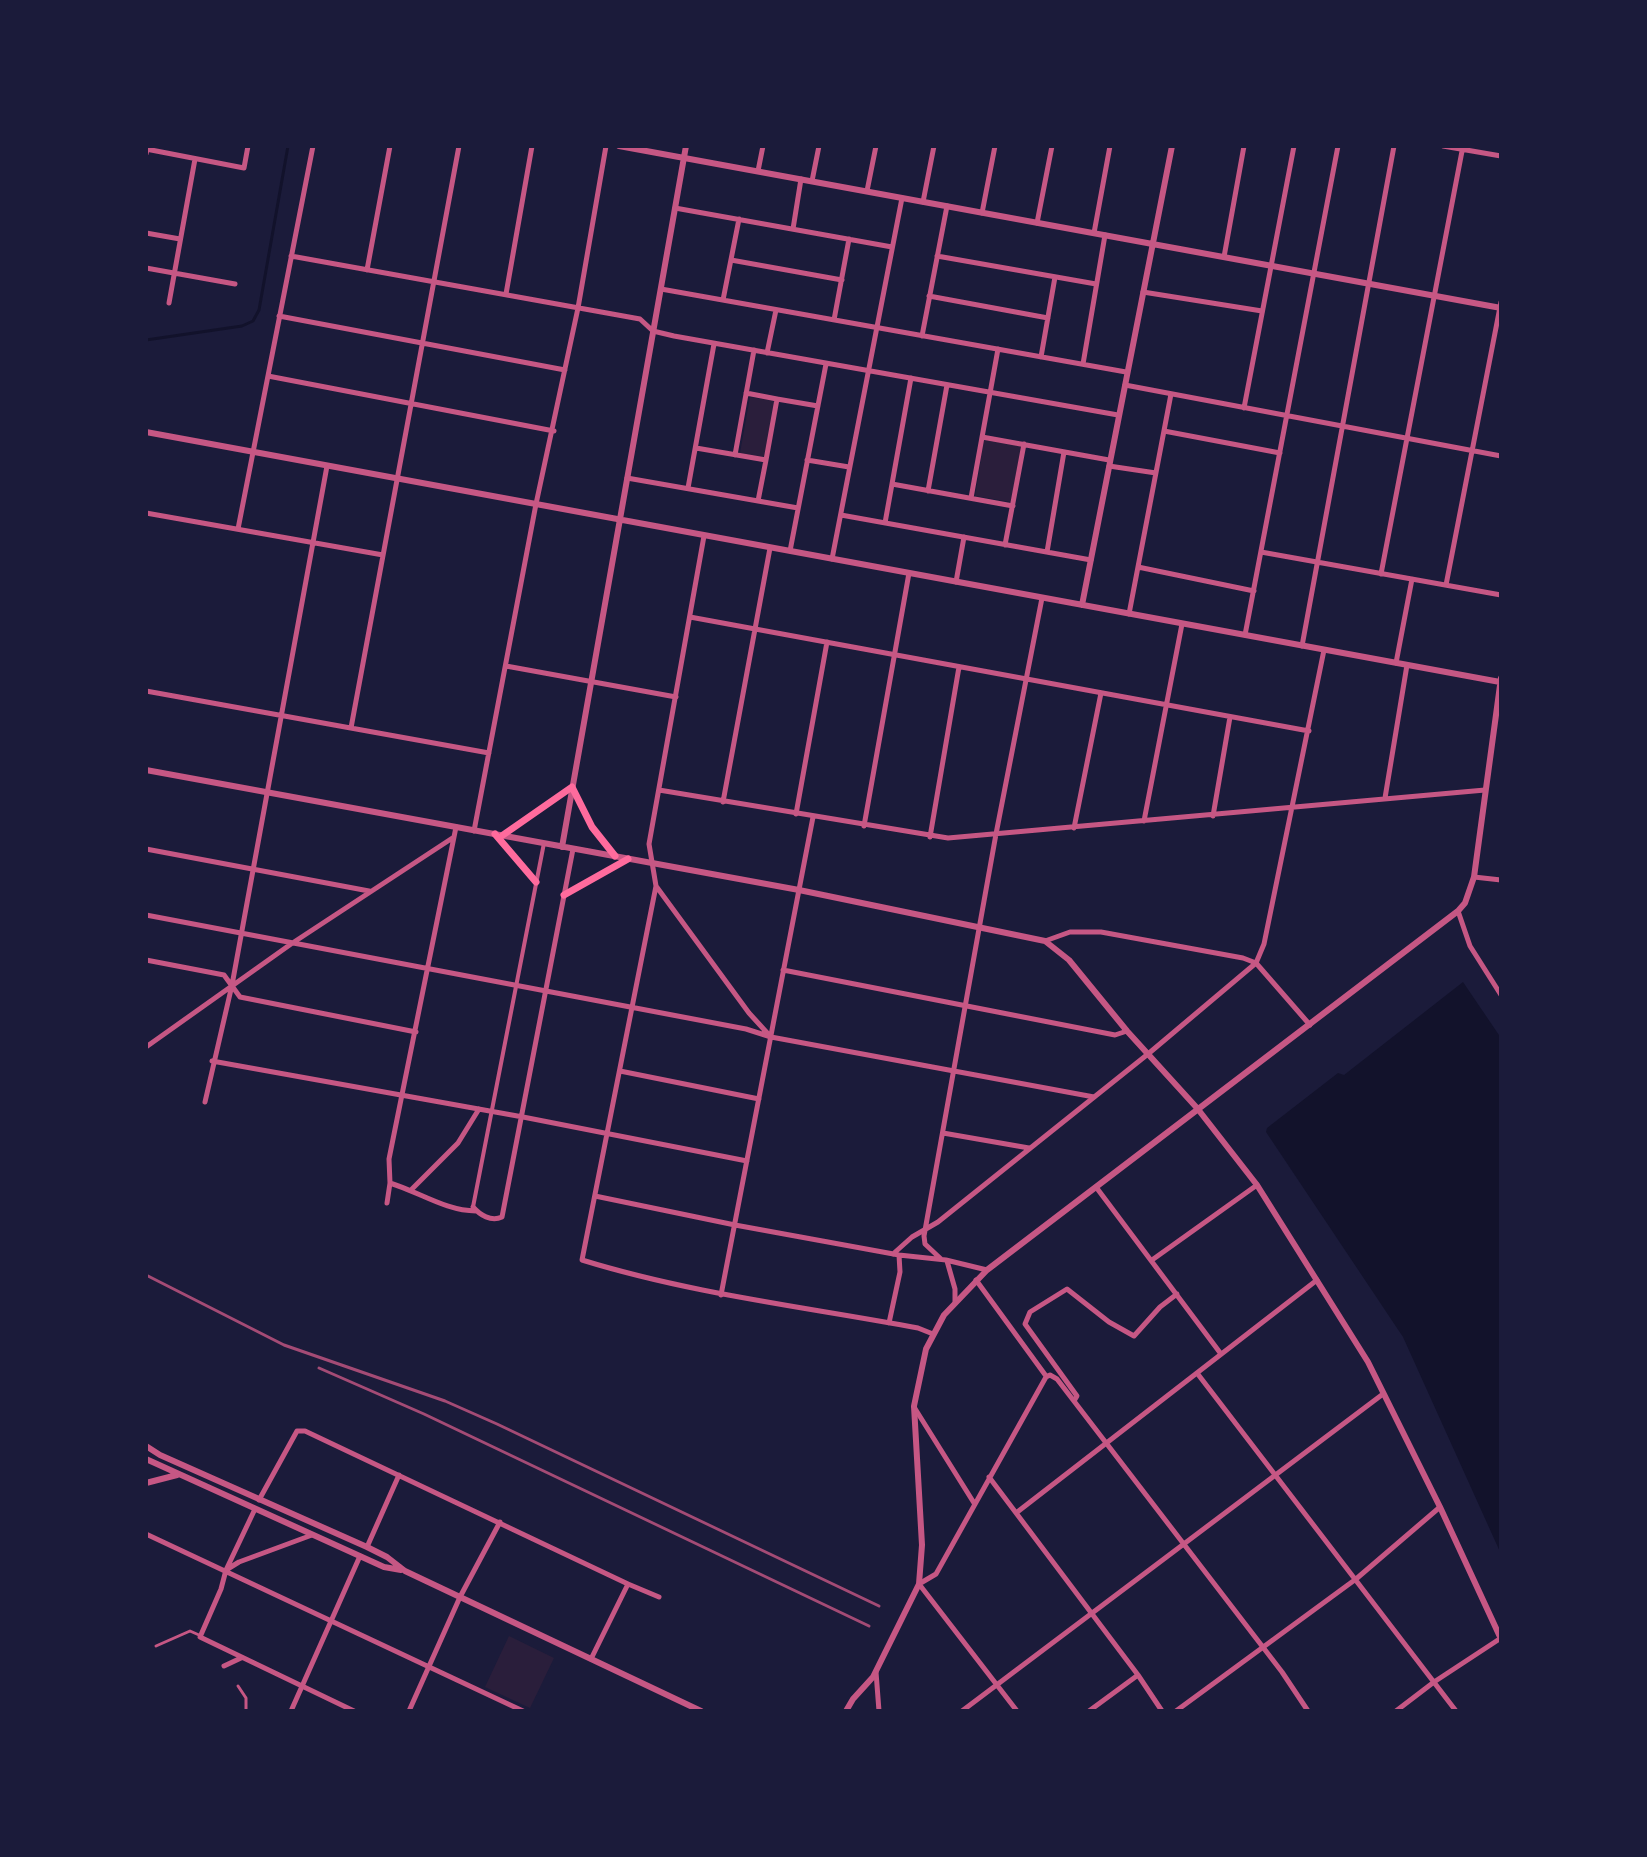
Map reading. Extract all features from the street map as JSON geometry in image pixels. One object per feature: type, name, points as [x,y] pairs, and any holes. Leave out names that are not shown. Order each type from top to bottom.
[{"type":"main road","points":[[536,882],[499,835],[572,787],[592,827],[615,856]]},
{"type":"main road","points":[[564,895],[628,859]]},
{"type":"street","points":[[147,150],[244,168],[248,146]]},
{"type":"street","points":[[238,529],[313,146]]},
{"type":"street","points":[[367,270],[390,146]]},
{"type":"street","points":[[351,728],[459,146]]},
{"type":"street","points":[[506,294],[532,146]]},
{"type":"street","points":[[474,831],[536,504],[578,308],[606,146]]},
{"type":"street","points":[[619,146],[1501,306],[1446,585]]},
{"type":"street","points":[[562,847],[686,146]]},
{"type":"street","points":[[758,171],[763,146]]},
{"type":"street","points":[[812,181],[819,146]]},
{"type":"street","points":[[867,191],[876,146]]},
{"type":"street","points":[[923,202],[934,146]]},
{"type":"street","points":[[982,213],[995,146]]},
{"type":"street","points":[[1037,223],[1052,146]]},
{"type":"street","points":[[1094,233],[1110,146]]},
{"type":"street","points":[[1082,605],[1172,146]]},
{"type":"street","points":[[1224,257],[1244,146]]},
{"type":"street","points":[[1244,408],[1294,146]]},
{"type":"street","points":[[1245,635],[1338,146]]},
{"type":"street","points":[[1302,646],[1394,146]]},
{"type":"street","points":[[1443,146],[1501,156]]},
{"type":"street","points":[[1381,574],[1462,148]]},
{"type":"street","points":[[169,303],[195,159]]},
{"type":"street","points":[[793,229],[801,179]]},
{"type":"street","points":[[832,559],[902,198]]},
{"type":"street","points":[[922,336],[947,206]]},
{"type":"street","points":[[675,208],[892,247]]},
{"type":"street","points":[[723,300],[739,219]]},
{"type":"street","points":[[146,233],[180,239]]},
{"type":"street","points":[[1083,364],[1105,235]]},
{"type":"street","points":[[834,320],[849,239]]},
{"type":"street","points":[[291,256],[640,319],[653,331],[714,343],[1118,415]]},
{"type":"street","points":[[937,256],[1096,284]]},
{"type":"street","points":[[731,260],[842,280]]},
{"type":"street","points":[[146,268],[235,284]]},
{"type":"street","points":[[1041,357],[1055,277]]},
{"type":"street","points":[[661,289],[1126,372]]},
{"type":"street","points":[[1142,292],[1262,311]]},
{"type":"street","points":[[929,296],[1048,318]]},
{"type":"street","points":[[767,353],[776,310]]},
{"type":"street","points":[[279,316],[565,370]]},
{"type":"street","points":[[688,488],[714,343]]},
{"type":"street","points":[[971,498],[998,349]]},
{"type":"street","points":[[735,455],[754,350]]},
{"type":"street","points":[[790,551],[826,363]]},
{"type":"street","points":[[268,376],[554,431]]},
{"type":"street","points":[[885,523],[911,378]]},
{"type":"street","points":[[928,491],[947,385]]},
{"type":"street","points":[[1124,385],[1501,456]]},
{"type":"street","points":[[746,393],[818,406]]},
{"type":"street","points":[[1129,614],[1171,394]]},
{"type":"street","points":[[758,501],[777,399]]},
{"type":"street","points":[[1164,431],[1280,453]]},
{"type":"street","points":[[146,432],[1501,680],[1474,877],[1465,903],[987,1270],[955,1301],[933,1334],[921,1367],[914,1406],[922,1545],[919,1584],[876,1671],[846,1711]]},
{"type":"street","points":[[982,437],[1156,473]]},
{"type":"street","points":[[1005,545],[1024,444]]},
{"type":"street","points":[[696,448],[766,460]]},
{"type":"street","points":[[1047,552],[1064,452]]},
{"type":"street","points":[[807,460],[849,467]]},
{"type":"street","points":[[205,1102],[232,985],[327,466]]},
{"type":"street","points":[[627,478],[798,508]]},
{"type":"street","points":[[892,484],[1013,506]]},
{"type":"street","points":[[146,513],[383,555]]},
{"type":"street","points":[[841,515],[1091,560]]},
{"type":"street","points":[[704,536],[649,844],[656,886],[582,1260],[721,1295],[784,1303],[933,1334]]},
{"type":"street","points":[[956,582],[964,537]]},
{"type":"street","points":[[723,802],[770,548]]},
{"type":"street","points":[[1261,552],[1501,595]]},
{"type":"street","points":[[1138,567],[1254,591]]},
{"type":"street","points":[[864,826],[909,573]]},
{"type":"street","points":[[1396,663],[1412,579]]},
{"type":"street","points":[[955,1301],[955,1289],[944,1260],[925,1244],[926,1230],[979,926],[1042,598]]},
{"type":"street","points":[[690,617],[1309,731]]},
{"type":"street","points":[[1144,821],[1182,624]]},
{"type":"street","points":[[796,814],[827,642]]},
{"type":"street","points":[[896,1254],[912,1237],[926,1230],[1148,1054],[1256,963],[1264,944],[1324,650]]},
{"type":"street","points":[[1385,798],[1407,665]]},
{"type":"street","points":[[506,666],[676,697]]},
{"type":"street","points":[[930,837],[959,667]]},
{"type":"street","points":[[146,691],[489,753]]},
{"type":"street","points":[[1074,828],[1101,693]]},
{"type":"street","points":[[1213,816],[1230,717]]},
{"type":"street","points":[[146,770],[799,890],[1045,941],[1069,960],[1127,1031],[1197,1108],[1257,1185],[1368,1362],[1501,1638],[1396,1711]]},
{"type":"street","points":[[659,790],[930,837],[1074,828],[1485,790]]},
{"type":"street","points":[[721,1295],[813,817]]},
{"type":"street","points":[[387,1203],[389,1159],[456,827]]},
{"type":"street","points":[[146,1047],[291,944],[454,837]]},
{"type":"street","points":[[544,843],[491,1111],[475,1209],[480,1216],[502,1217],[573,849]]},
{"type":"street","points":[[146,849],[369,891]]},
{"type":"street","points":[[1474,877],[1501,880]]},
{"type":"street","points":[[656,886],[749,1013],[771,1037]]},
{"type":"street","points":[[1458,911],[1470,946],[1501,995]]},
{"type":"street","points":[[146,915],[1094,1097]]},
{"type":"street","points":[[1045,941],[1070,932],[1101,932],[1239,957],[1256,963],[1310,1025]]},
{"type":"street","points":[[146,960],[224,975],[240,997],[416,1032]]},
{"type":"street","points":[[783,970],[1115,1035],[1127,1031]]},
{"type":"street","points":[[212,1061],[747,1161]]},
{"type":"street","points":[[620,1071],[759,1099]]},
{"type":"street","points":[[411,1190],[458,1143],[479,1109]]},
{"type":"street","points":[[943,1133],[1029,1148]]},
{"type":"street","points":[[390,1183],[466,1211],[475,1209]]},
{"type":"street","points":[[1152,1260],[1257,1185]]},
{"type":"street","points":[[1095,1186],[1221,1354]]},
{"type":"street","points":[[595,1196],[735,1225],[987,1270]]},
{"type":"street","points":[[889,1323],[900,1272],[896,1254]]},
{"type":"street","points":[[1016,1513],[1318,1279]]},
{"type":"street","points":[[976,1280],[1046,1377]]},
{"type":"street","points":[[1074,1401],[1077,1396],[1025,1324],[1030,1312],[1067,1289],[1109,1322],[1134,1336],[1160,1307],[1177,1294]]},
{"type":"street","points":[[1197,1373],[1456,1711]]},
{"type":"street","points":[[919,1584],[936,1574],[1046,1377],[1050,1375],[1057,1379],[1264,1648],[1308,1711]]},
{"type":"street","points":[[962,1711],[1383,1394]]},
{"type":"street","points":[[914,1406],[974,1503]]},
{"type":"street","points":[[259,1500],[297,1431],[310,1432],[659,1597]]},
{"type":"street","points":[[147,1448],[367,1547],[405,1571],[701,1711]]},
{"type":"street","points":[[146,1459],[384,1567],[405,1571]]},
{"type":"street","points":[[146,1483],[178,1474]]},
{"type":"street","points":[[367,1547],[399,1475]]},
{"type":"street","points":[[989,1477],[1162,1711]]},
{"type":"street","points":[[1176,1711],[1356,1579],[1440,1507]]},
{"type":"street","points":[[255,1509],[199,1635],[354,1711]]},
{"type":"street","points":[[409,1711],[460,1597],[500,1522]]},
{"type":"street","points":[[146,1534],[523,1711]]},
{"type":"street","points":[[226,1570],[239,1562],[312,1535]]},
{"type":"street","points":[[291,1711],[360,1556]]},
{"type":"street","points":[[591,1659],[628,1584]]},
{"type":"street","points":[[919,1584],[1017,1711]]},
{"type":"street","points":[[224,1666],[242,1657]]},
{"type":"street","points":[[876,1671],[879,1711]]},
{"type":"street","points":[[1089,1711],[1138,1675]]},
{"type":"lane","points":[[156,1646],[190,1631],[199,1635]]},
{"type":"lane","points":[[238,1686],[246,1698],[246,1711]]},
{"type":"shaded area","points":[[750,397],[774,401],[764,457],[740,453]]},
{"type":"shaded area","points":[[984,440],[1021,446],[1011,502],[975,496]]},
{"type":"shaded area","points":[[1463,982],[1501,1038],[1501,1554],[1403,1337],[1266,1132],[1267,1128],[1338,1073],[1344,1075]]},
{"type":"shaded area","points":[[509,1636],[554,1658],[530,1708],[485,1687]]},
{"type":"waterway","points":[[146,340],[242,326],[253,321],[259,310],[288,146]]},
{"type":"railway","points":[[146,1275],[284,1345],[445,1401],[497,1424],[879,1606]]},
{"type":"railway","points":[[319,1368],[424,1414],[869,1626]]}]
